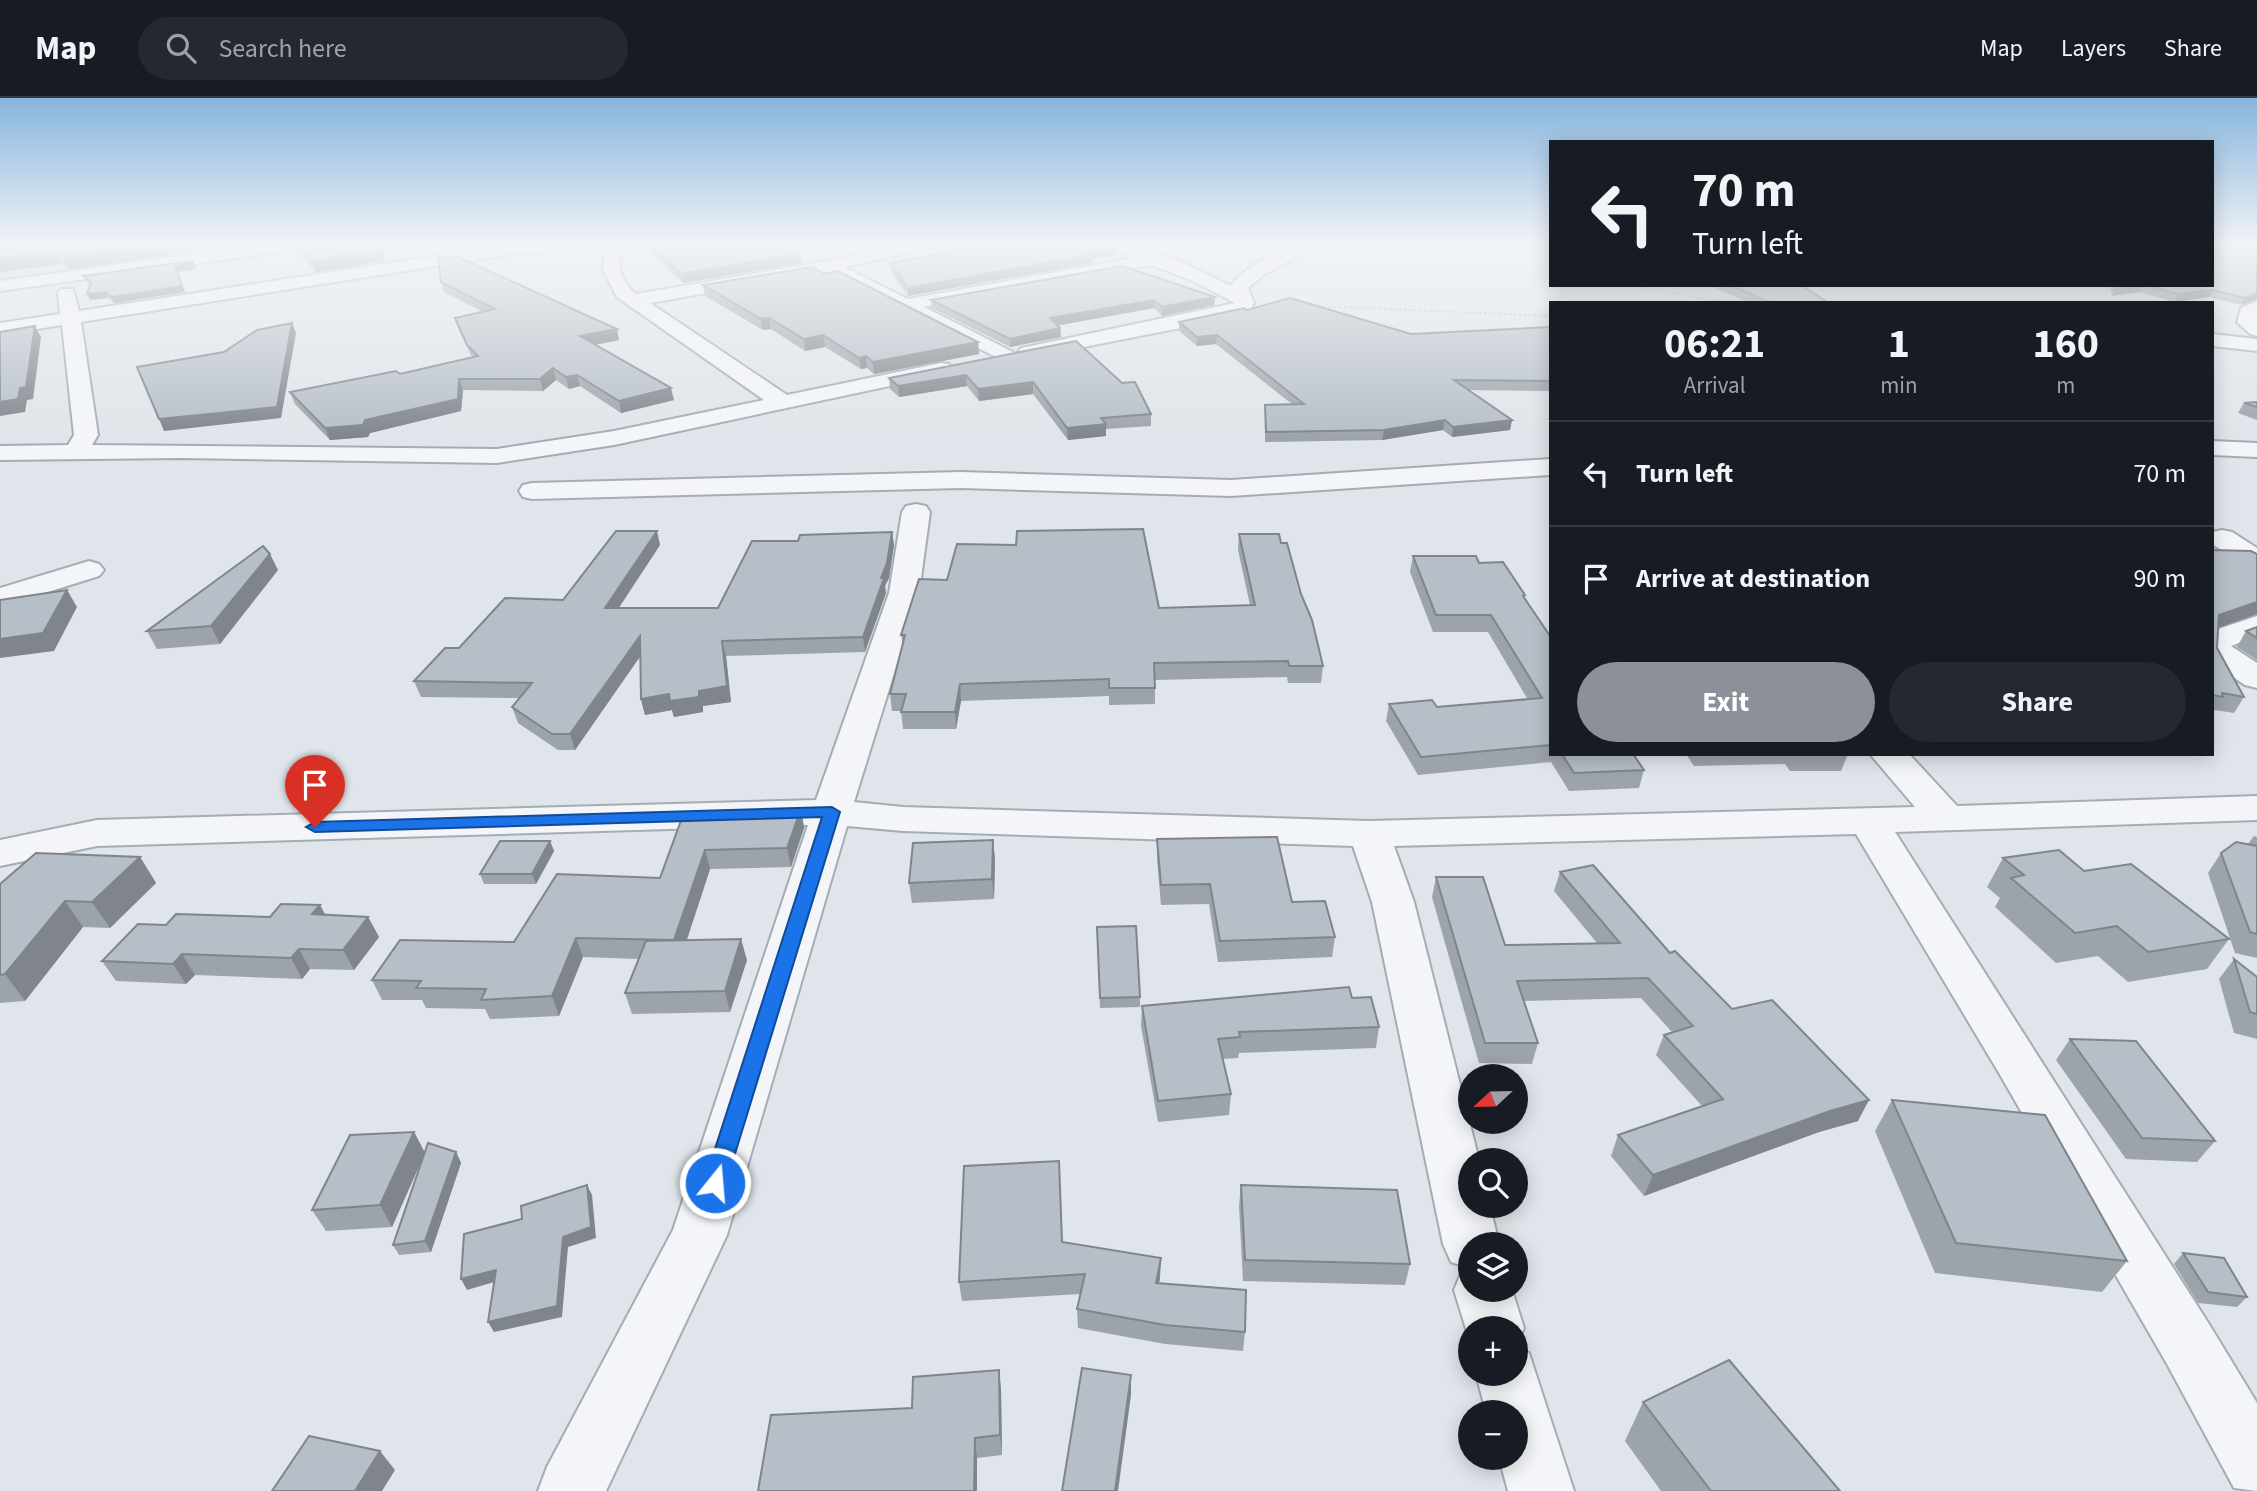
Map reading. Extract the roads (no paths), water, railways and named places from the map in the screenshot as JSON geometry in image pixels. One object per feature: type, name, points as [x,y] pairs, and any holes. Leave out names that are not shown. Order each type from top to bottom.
[{"type":"street","points":[[68,309],[86,435],[76,451]]},
{"type":"street","points":[[0,329],[127,309]]},
{"type":"street","points":[[646,309],[781,401]]},
{"type":"street","points":[[913,309],[1006,356]]},
{"type":"street","points":[[0,453],[76,451],[497,456],[614,438],[781,401],[1237,309]]},
{"type":"street","points":[[2253,309],[2248,312],[2248,322],[2257,330]]},
{"type":"street","points":[[2214,340],[2257,345]]},
{"type":"street","points":[[2214,448],[2257,450]]},
{"type":"street","points":[[532,491],[961,480],[1231,488],[1549,467]]},
{"type":"street","points":[[571,1491],[699,1235],[904,593],[916,512]]},
{"type":"street","points":[[2222,538],[2257,560]]},
{"type":"street","points":[[0,598],[89,570]]},
{"type":"street","points":[[2214,641],[2257,625]]},
{"type":"street","points":[[2214,649],[2257,678]]},
{"type":"street","points":[[1890,756],[1946,818]]},
{"type":"street","points":[[0,853],[97,833],[832,812],[903,819],[1369,834],[1598,830],[2257,808]]},
{"type":"street","points":[[1867,819],[2188,1344],[2257,1465]]},
{"type":"street","points":[[1369,834],[1394,902],[1468,1232]]},
{"type":"street","points":[[1510,1386],[1541,1491]]}]
